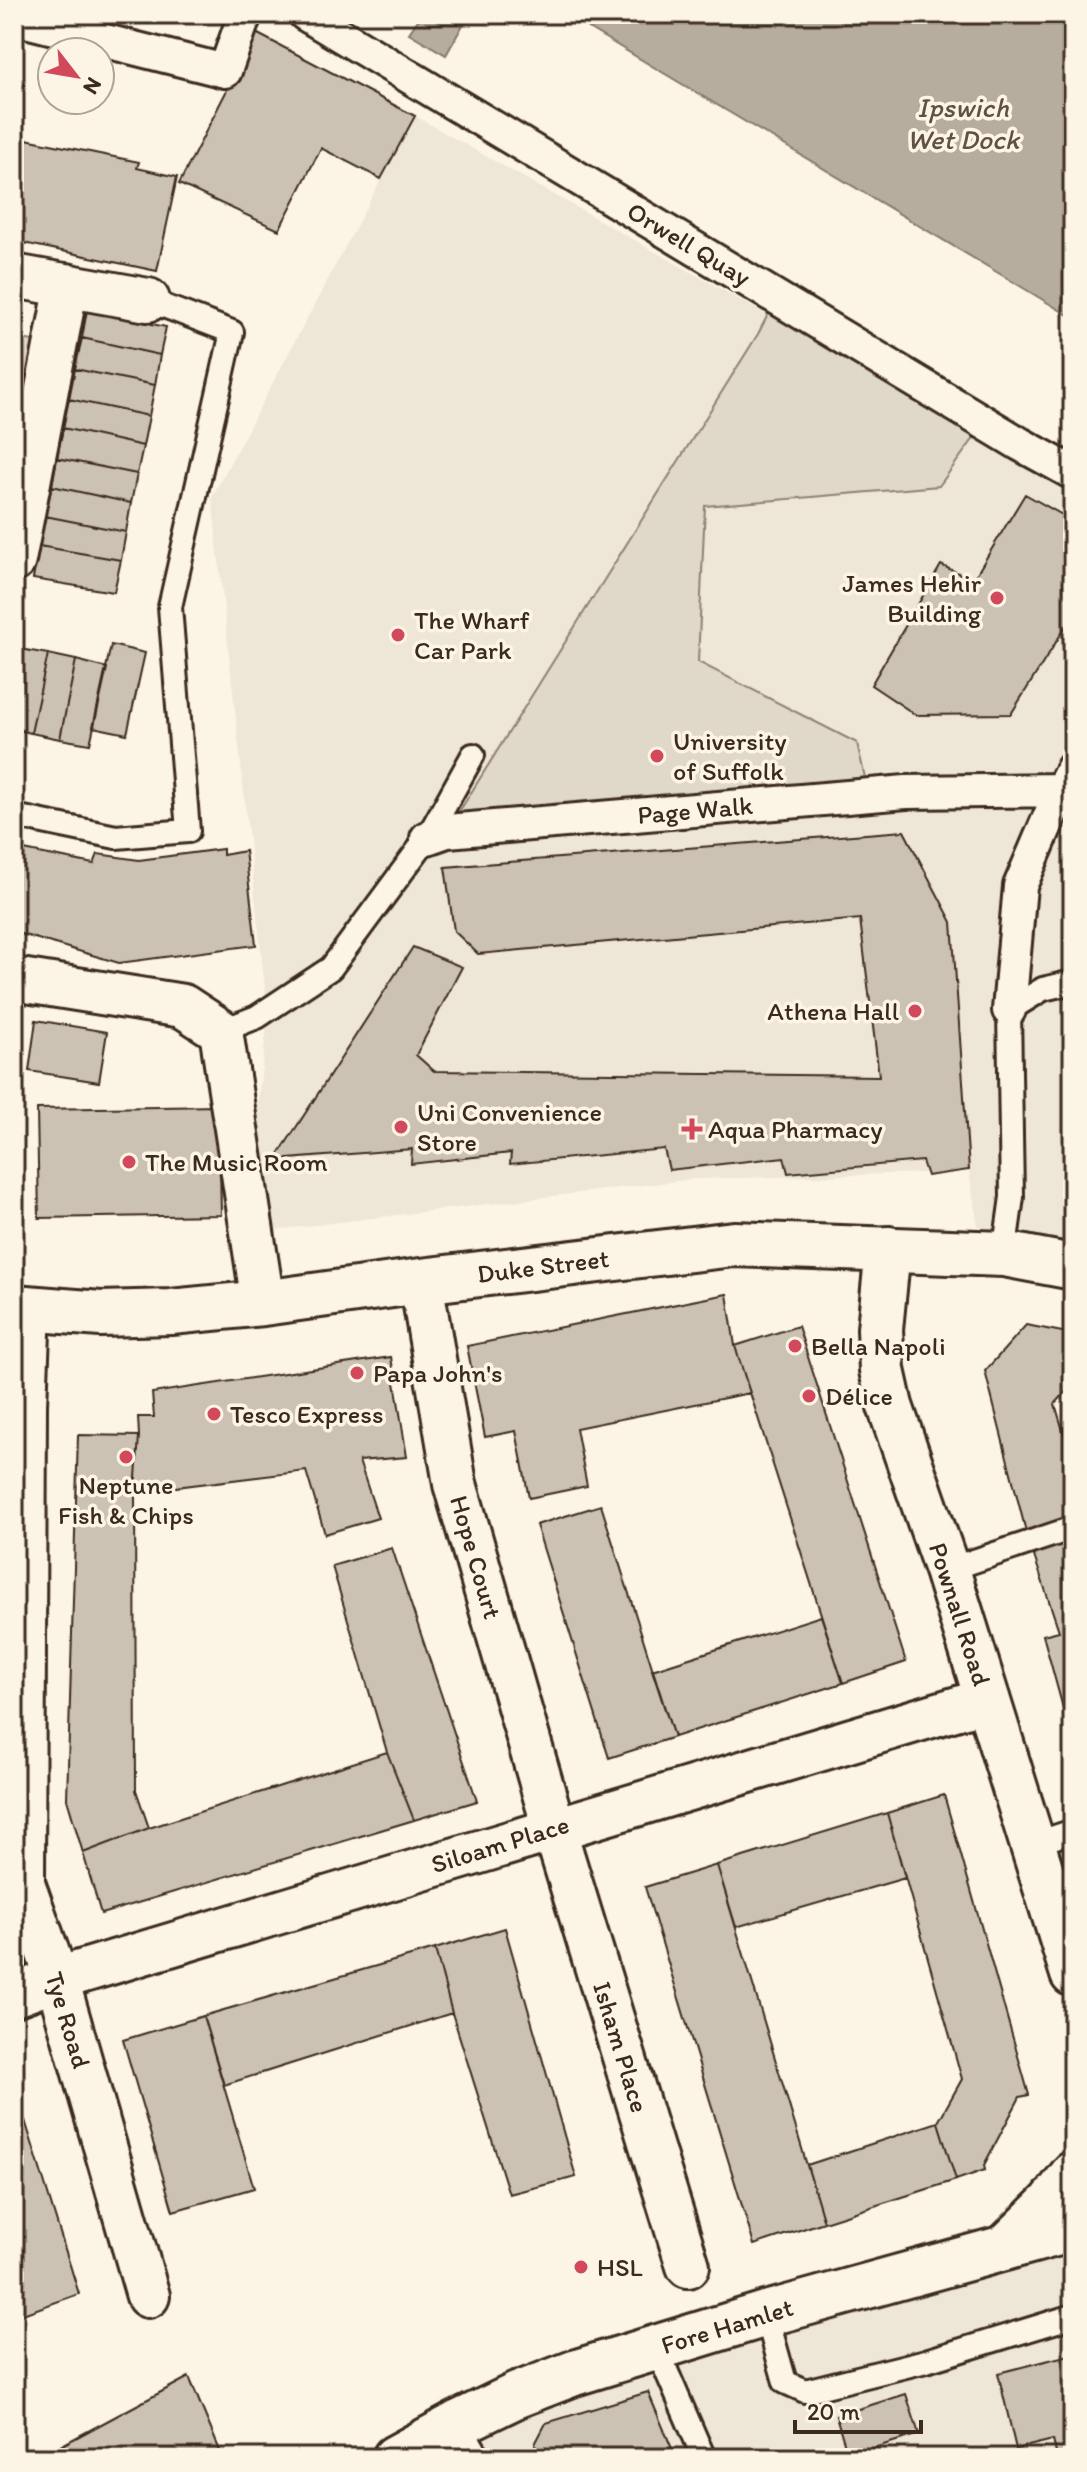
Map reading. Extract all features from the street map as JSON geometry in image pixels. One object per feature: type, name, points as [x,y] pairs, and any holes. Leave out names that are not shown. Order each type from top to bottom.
[{"type":"main road","name":"Duke Street","points":[[21,1308],[101,1314],[171,1312],[734,1244],[1004,1254],[1073,1267]]},
{"type":"main road","name":"Pownall Road","points":[[888,1249],[880,1329],[882,1370],[890,1406],[947,1570],[1073,1974]]},
{"type":"main road","points":[[1008,2245],[1051,2203],[1073,2174]]},
{"type":"main road","name":"Fore Hamlet","points":[[395,2458],[469,2440],[517,2395],[656,2347],[1073,2229]]},
{"type":"street","points":[[14,18],[225,71],[245,14]]},
{"type":"street","name":"Orwell Quay","points":[[305,14],[1073,473]]},
{"type":"street","points":[[14,276],[148,300]]},
{"type":"street","points":[[14,560],[67,285]]},
{"type":"street","points":[[1009,1010],[1020,886],[1067,779]]},
{"type":"street","name":"Page Walk","points":[[427,838],[462,829],[1067,779]]},
{"type":"street","points":[[14,982],[20,980],[183,1006],[221,1031],[263,1303]]},
{"type":"street","name":"Hope Court","points":[[421,1281],[455,1484],[554,1828]]},
{"type":"street","name":"Tye Road","points":[[21,1308],[25,1405],[23,1883],[57,1979],[148,2296]]},
{"type":"street","name":"Siloam Place","points":[[14,1995],[57,1979],[988,1699]]},
{"type":"street","name":"Isham Place","points":[[554,1828],[688,2266]]},
{"type":"lane","points":[[14,816],[116,837],[188,831],[170,607],[232,332],[148,300]]},
{"type":"lane","points":[[221,1031],[257,1017],[331,968],[427,838],[473,755]]},
{"type":"lane","points":[[1004,1254],[1012,1197],[1009,1010],[1043,989],[1073,982]]},
{"type":"lane","points":[[947,1570],[1073,1528]]},
{"type":"lane","points":[[1031,1845],[1073,1831]]},
{"type":"lane","points":[[766,2314],[785,2382],[805,2391],[926,2361],[1073,2316]]},
{"type":"lane","points":[[656,2347],[704,2458]]},
{"type":"shaded area","name":"University of Suffolk","points":[[415,116],[1073,488],[1073,1255],[978,1226],[969,1172],[693,1179],[266,1231],[251,1162],[268,1016],[212,497]]},
{"type":"shaded area","points":[[777,297],[985,423],[939,486],[705,506],[698,662],[857,743],[869,795],[447,831],[758,334]]},
{"type":"shaded area","points":[[14,337],[37,342],[14,455]]},
{"type":"shaded area","points":[[1073,2238],[1073,2458],[395,2458],[459,2423]]},
{"type":"water","points":[[422,14],[469,14],[446,55],[409,33]]},
{"type":"water","name":"Ipswich Wet Dock","points":[[565,14],[1073,14],[1073,318],[1015,283]]},
{"type":"building","points":[[256,33],[415,116],[381,179],[321,148],[279,230],[179,184]]},
{"type":"building","points":[[21,138],[139,162],[137,168],[177,177],[157,271],[14,241],[14,144],[20,145]]},
{"type":"building","points":[[87,310],[166,327],[160,355],[82,338]]},
{"type":"building","points":[[82,338],[160,355],[155,385],[75,369]]},
{"type":"building","points":[[75,369],[155,385],[149,416],[69,399]]},
{"type":"building","points":[[69,399],[149,416],[143,446],[63,428]]},
{"type":"building","points":[[63,428],[143,446],[137,474],[57,458]]},
{"type":"building","points":[[57,458],[137,474],[131,503],[52,486]]},
{"type":"building","points":[[52,486],[131,503],[126,532],[45,516]]},
{"type":"building","name":"James Hehir Building","points":[[1025,494],[1073,521],[1073,615],[1011,714],[916,715],[871,685],[941,565],[973,580]]},
{"type":"building","points":[[45,516],[126,532],[121,560],[39,546]]},
{"type":"building","points":[[39,546],[121,560],[114,592],[33,579]]},
{"type":"building","points":[[111,645],[145,653],[127,734],[93,727]]},
{"type":"building","points":[[14,647],[20,649],[14,673]]},
{"type":"building","points":[[20,649],[48,654],[31,733],[14,729],[14,673]]},
{"type":"building","points":[[48,654],[76,660],[60,739],[31,733]]},
{"type":"building","points":[[76,660],[107,668],[90,744],[60,739]]},
{"type":"building","name":"Athena Hall","points":[[904,831],[952,922],[969,1170],[927,1176],[922,1161],[788,1173],[784,1157],[669,1170],[664,1149],[510,1164],[511,1153],[411,1164],[412,1149],[275,1160],[413,947],[462,967],[416,1055],[434,1071],[879,1076],[860,919],[478,954],[454,931],[445,867]]},
{"type":"building","points":[[14,848],[94,864],[98,854],[139,860],[223,849],[223,855],[245,851],[256,945],[119,963],[14,932]]},
{"type":"building","points":[[36,1020],[107,1032],[99,1082],[29,1071]]},
{"type":"building","name":"The Music Room","points":[[219,1106],[221,1215],[39,1218],[37,1109]]},
{"type":"building","points":[[727,1294],[735,1346],[750,1393],[576,1428],[587,1486],[529,1498],[516,1431],[485,1437],[467,1346]]},
{"type":"building","points":[[1026,1325],[1073,1334],[1073,1393],[1067,1391],[1055,1404],[1073,1463],[1073,1514],[1026,1532],[985,1371]]},
{"type":"building","points":[[798,1326],[906,1662],[843,1683],[735,1346]]},
{"type":"building","points":[[391,1357],[407,1457],[359,1461],[378,1518],[325,1534],[306,1471],[135,1492],[138,1417],[154,1417],[152,1393]]},
{"type":"building","points":[[78,1435],[139,1436],[135,1492],[136,1790],[149,1828],[83,1853],[67,1799]]},
{"type":"building","points":[[601,1505],[674,1737],[609,1758],[536,1525]]},
{"type":"building","points":[[1073,1536],[1073,1717],[1066,1719],[1043,1635],[1059,1631],[1032,1550]]},
{"type":"building","points":[[392,1548],[477,1801],[414,1820],[387,1752],[332,1566]]},
{"type":"building","points":[[821,1616],[843,1683],[674,1737],[652,1670]]},
{"type":"building","points":[[387,1752],[414,1820],[101,1914],[83,1853],[149,1828]]},
{"type":"building","points":[[944,1795],[1029,2095],[1020,2097],[984,2165],[985,2170],[956,2180],[938,2122],[962,2079],[887,1813]]},
{"type":"building","points":[[887,1813],[905,1878],[736,1927],[717,1865]]},
{"type":"building","points":[[717,1865],[824,2222],[754,2245],[645,1887]]},
{"type":"building","points":[[505,1928],[576,2177],[509,2194],[435,1949]]},
{"type":"building","points":[[435,1949],[452,2013],[224,2085],[203,2016]]},
{"type":"building","points":[[203,2016],[254,2188],[173,2211],[123,2040]]},
{"type":"building","points":[[14,2085],[79,2294],[20,2315],[14,2297]]},
{"type":"building","points":[[938,2122],[956,2180],[824,2222],[807,2165]]},
{"type":"building","points":[[1073,2354],[1073,2458],[1057,2458],[1053,2440],[1016,2449],[998,2373]]},
{"type":"building","points":[[189,2377],[223,2458],[38,2458]]},
{"type":"building","points":[[648,2392],[676,2458],[541,2458],[535,2444],[546,2423]]},
{"type":"building","points":[[906,2394],[919,2434],[848,2456],[836,2416]]},
{"type":"place","name":"James Hehir Building","points":[[997,598]]},
{"type":"place","name":"The Wharf Car Park","points":[[398,635]]},
{"type":"place","name":"University of Suffolk","points":[[657,756]]},
{"type":"place","name":"Athena Hall","points":[[915,1011]]},
{"type":"place","name":"Uni Convenience Store","points":[[401,1127]]},
{"type":"place","name":"Aqua Pharmacy","points":[[692,1129]]},
{"type":"place","name":"The Music Room","points":[[129,1162]]},
{"type":"place","name":"Bella Napoli","points":[[795,1346]]},
{"type":"place","name":"Papa John's","points":[[357,1373]]},
{"type":"place","name":"Délice","points":[[809,1396]]},
{"type":"place","name":"Tesco Express","points":[[214,1414]]},
{"type":"place","name":"Neptune Fish & Chips","points":[[126,1457]]},
{"type":"place","name":"HSL","points":[[581,2267]]}]
